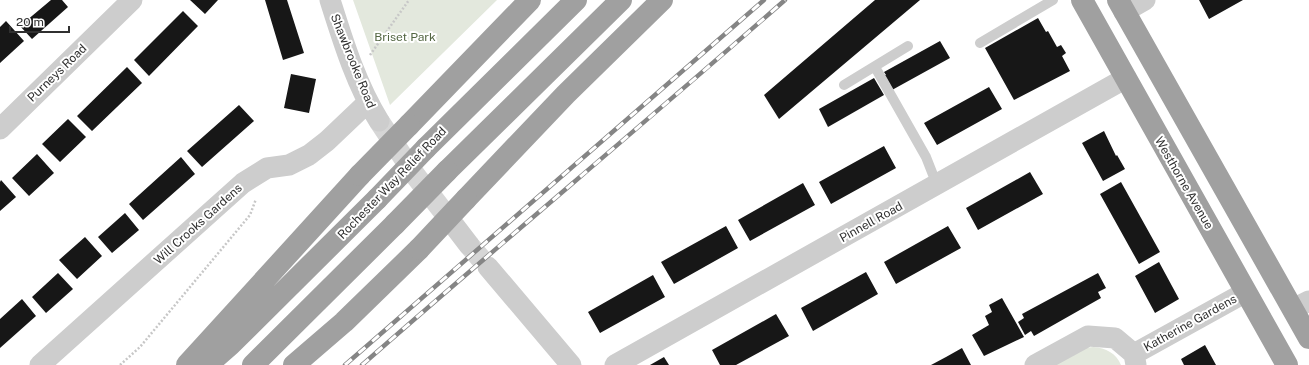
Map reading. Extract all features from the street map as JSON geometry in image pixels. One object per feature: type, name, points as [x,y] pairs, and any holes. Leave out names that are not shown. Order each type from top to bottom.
[{"type":"highway","points":[[187,365],[360,175],[530,0]]},
{"type":"highway","name":"Rochester Way Relief Road","points":[[207,365],[230,345],[378,199],[426,148],[576,0]]},
{"type":"highway","points":[[253,365],[620,0]]},
{"type":"highway","points":[[294,365],[344,322],[419,249],[566,94],[662,0]]},
{"type":"highway","name":"Westhorne Avenue","points":[[1082,0],[1287,365]]},
{"type":"highway","points":[[1121,6],[1301,305],[1309,338]]},
{"type":"street","name":"Purneys Road","points":[[0,129],[132,0]]},
{"type":"street","name":"Shawbrooke Road","points":[[330,0],[367,103],[379,121]]},
{"type":"street","points":[[1121,6],[1145,0]]},
{"type":"street","name":"Pinnell Road","points":[[615,365],[1126,78]]},
{"type":"street","name":"Will Crooks Gardens","points":[[40,365],[243,183],[267,168],[289,165],[309,155],[344,126],[367,103]]},
{"type":"street","points":[[456,228],[469,245]]},
{"type":"street","points":[[488,267],[571,365]]},
{"type":"street","name":"Katherine Gardens","points":[[1035,365],[1088,336],[1115,338],[1135,360],[1246,292]]},
{"type":"lane","points":[[980,43],[1053,0]]},
{"type":"lane","points":[[844,85],[908,46]]},
{"type":"lane","points":[[875,66],[926,157],[937,185]]},
{"type":"path","points":[[356,74],[409,0]]},
{"type":"path","points":[[120,365],[140,347],[250,215],[267,168]]},
{"type":"green space","name":"Briset Park","points":[[353,0],[497,0],[390,105]]},
{"type":"green space","points":[[1093,347],[1110,352],[1116,357],[1121,365],[1052,365],[1085,348]]},
{"type":"building","points":[[51,0],[62,0],[68,7],[32,39],[20,26]]},
{"type":"building","points":[[190,0],[218,0],[205,14]]},
{"type":"building","points":[[265,0],[287,0],[304,53],[283,60]]},
{"type":"building","points":[[875,0],[920,0],[779,119],[764,95]]},
{"type":"building","points":[[1199,0],[1243,0],[1209,19]]},
{"type":"building","points":[[183,11],[198,26],[149,76],[134,60]]},
{"type":"building","points":[[1038,18],[1046,32],[1048,31],[1057,47],[1061,45],[1066,53],[1062,56],[1070,71],[1014,100],[985,48]]},
{"type":"building","points":[[6,21],[24,41],[0,63],[0,27]]},
{"type":"building","points":[[940,41],[950,58],[892,90],[884,75],[886,75],[884,72]]},
{"type":"building","points":[[127,67],[142,83],[92,131],[77,116]]},
{"type":"building","points":[[291,74],[316,79],[309,113],[284,108]]},
{"type":"building","points":[[874,78],[884,95],[828,127],[819,109]]},
{"type":"building","points":[[989,87],[1002,109],[937,145],[924,123]]},
{"type":"building","points":[[239,105],[254,121],[202,167],[187,151]]},
{"type":"building","points":[[68,119],[86,137],[60,162],[42,144]]},
{"type":"building","points":[[1104,131],[1116,156],[1117,155],[1125,169],[1103,181],[1082,143]]},
{"type":"building","points":[[884,146],[896,168],[831,204],[819,182]]},
{"type":"building","points":[[37,154],[54,173],[29,196],[12,178]]},
{"type":"building","points":[[181,157],[195,174],[143,220],[129,204]]},
{"type":"building","points":[[1030,172],[1043,194],[978,230],[966,208]]},
{"type":"building","points":[[1,180],[16,197],[0,211],[0,182]]},
{"type":"building","points":[[1121,182],[1160,252],[1139,264],[1100,194]]},
{"type":"building","points":[[803,183],[815,205],[750,241],[738,220]]},
{"type":"building","points":[[125,213],[139,230],[112,253],[98,237]]},
{"type":"building","points":[[726,226],[738,248],[674,284],[661,262]]},
{"type":"building","points":[[948,226],[961,248],[896,284],[884,262]]},
{"type":"building","points":[[85,237],[102,256],[77,279],[59,260]]},
{"type":"building","points":[[1159,262],[1179,299],[1155,313],[1135,276]]},
{"type":"building","points":[[866,272],[878,294],[813,331],[801,308]]},
{"type":"building","points":[[58,273],[73,289],[46,313],[32,297]]},
{"type":"building","points":[[1098,273],[1106,288],[1098,292],[1101,298],[1034,336],[1031,331],[1025,335],[1018,322],[1024,318],[1022,314]]},
{"type":"building","points":[[653,275],[665,297],[600,333],[588,312]]},
{"type":"building","points":[[1002,298],[1024,337],[984,356],[972,335],[989,325],[985,316],[992,312],[989,305]]},
{"type":"building","points":[[22,299],[36,316],[0,348],[0,319]]},
{"type":"building","points":[[776,314],[789,336],[736,365],[720,365],[712,350]]},
{"type":"building","points":[[1205,345],[1216,365],[1184,365],[1181,359]]},
{"type":"building","points":[[962,348],[971,365],[931,365],[946,357]]},
{"type":"building","points":[[664,357],[669,365],[650,365]]},
{"type":"tunnel","points":[[379,121],[415,175],[456,228]]},
{"type":"tunnel","points":[[469,245],[488,267]]},
{"type":"railway","points":[[345,365],[764,0]]},
{"type":"railway","points":[[362,365],[785,0]]}]
